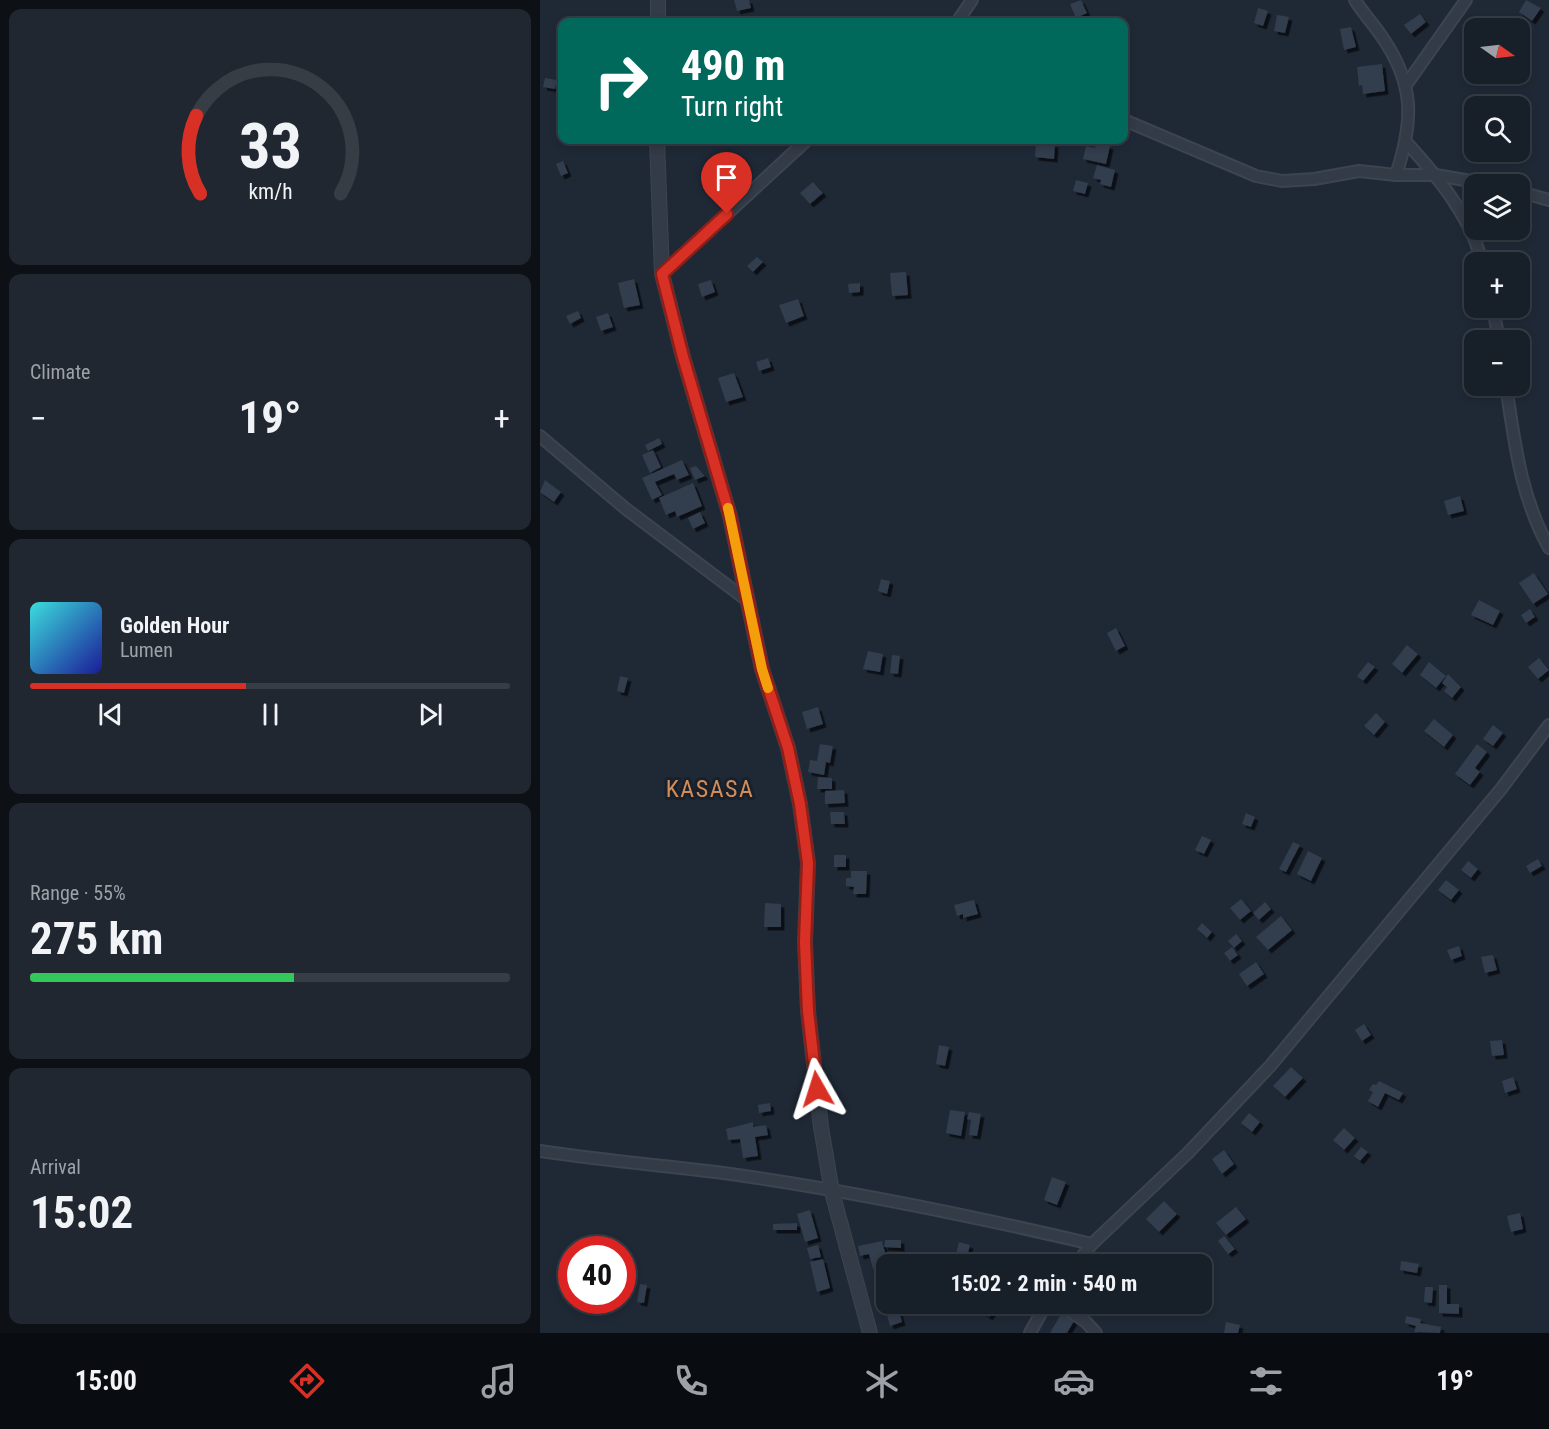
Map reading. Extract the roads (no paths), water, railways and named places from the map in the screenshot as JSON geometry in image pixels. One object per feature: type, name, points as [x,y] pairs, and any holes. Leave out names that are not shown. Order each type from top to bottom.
[{"type":"street","points":[[658,0],[658,18]]},
{"type":"street","points":[[960,18],[972,0]]},
{"type":"street","points":[[1355,0],[1395,58],[1406,85],[1411,108],[1407,142],[1396,175]]},
{"type":"street","points":[[1406,85],[1466,0]]},
{"type":"street","points":[[1128,122],[1256,176],[1282,181],[1314,179],[1359,171],[1396,175],[1436,175],[1464,180]]},
{"type":"street","points":[[1407,142],[1436,175],[1468,227],[1478,252]]},
{"type":"street","points":[[657,144],[662,274],[683,357],[730,516],[762,669],[788,748],[800,804],[808,863],[805,942],[808,1011],[821,1127],[832,1192],[870,1333]]},
{"type":"street","points":[[662,274],[803,144]]},
{"type":"street","points":[[1530,195],[1549,200]]},
{"type":"street","points":[[1508,396],[1523,490],[1534,520],[1549,548]]},
{"type":"street","points":[[540,435],[626,509],[748,601]]},
{"type":"street","points":[[1084,1254],[1188,1153],[1271,1065],[1501,789],[1549,725]]},
{"type":"street","points":[[540,1151],[627,1164],[717,1172],[984,1219],[1092,1244]]},
{"type":"street","points":[[1030,1333],[1040,1314]]},
{"type":"street","points":[[1074,1314],[1096,1333]]},
{"type":"district","name":"KASASA","points":[[710,789]]}]
